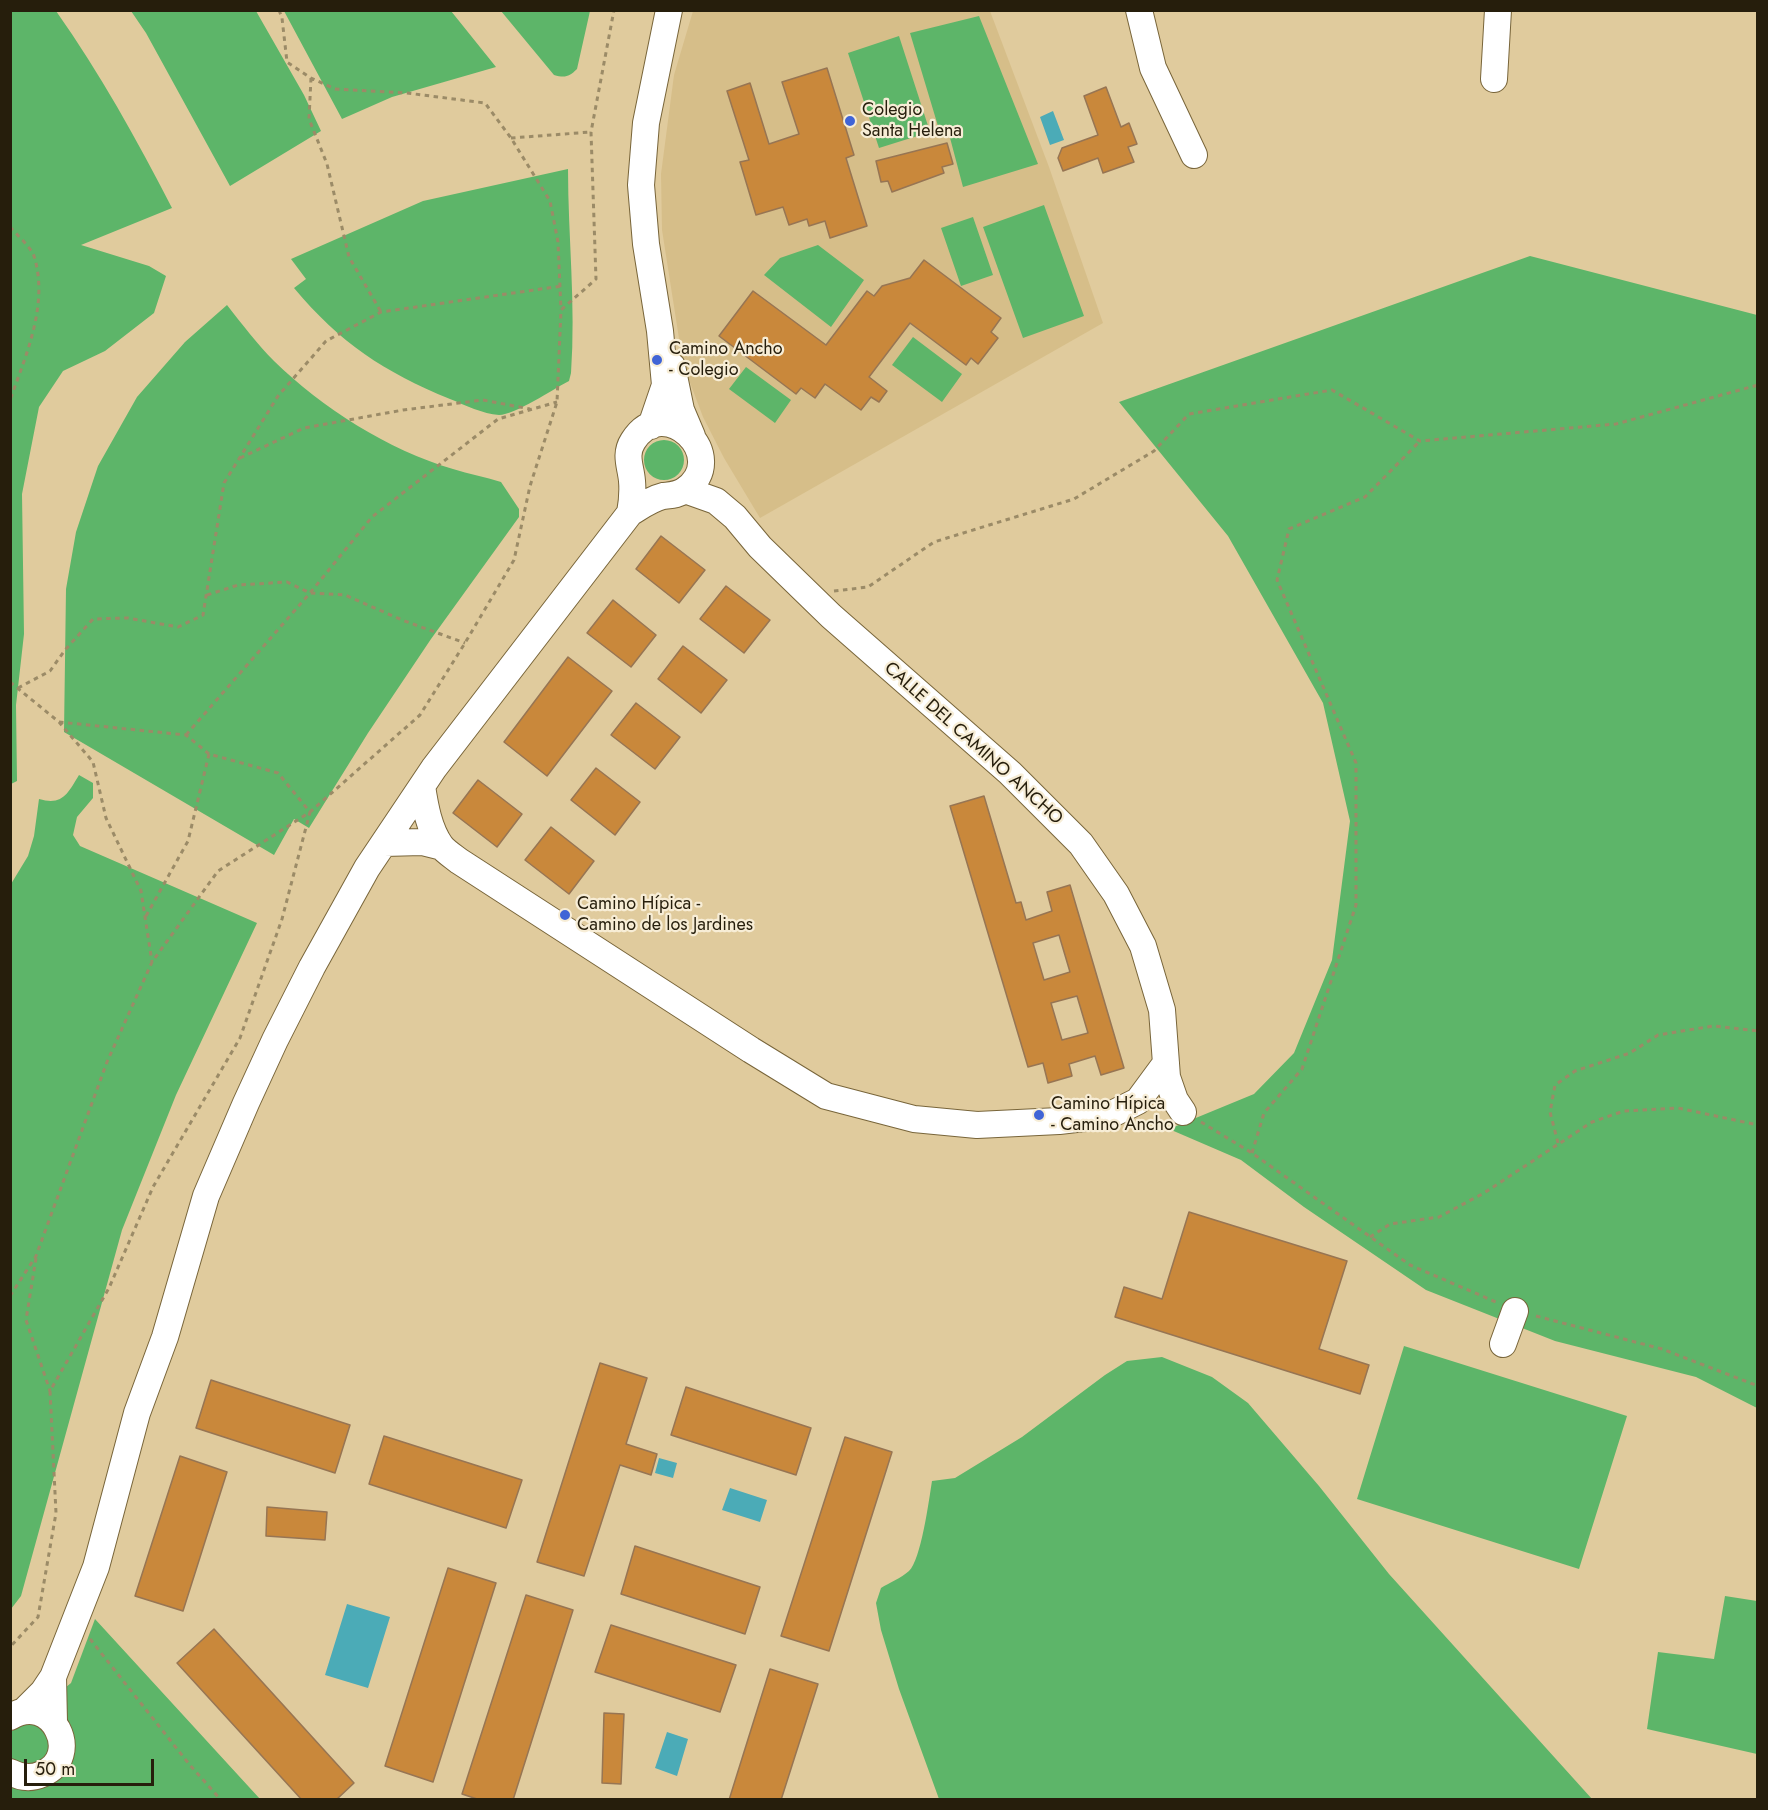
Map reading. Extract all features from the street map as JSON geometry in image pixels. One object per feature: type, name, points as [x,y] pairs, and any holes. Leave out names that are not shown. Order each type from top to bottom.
[{"type":"street","points":[[651,426],[664,385],[660,331],[646,244],[641,185],[646,123],[669,10]]},
{"type":"street","points":[[1139,10],[1153,68],[1194,155]]},
{"type":"street","points":[[1494,78],[1498,10]]},
{"type":"street","points":[[17,1714],[33,1704],[53,1677],[76,1622],[96,1567],[137,1413],[165,1337],[206,1196],[280,1029],[340,916],[384,843],[434,768],[630,513],[647,503],[674,493],[693,481],[700,465],[698,447],[681,410],[670,360],[660,331]]},
{"type":"street","points":[[630,513],[633,495],[628,453],[640,432],[651,426],[662,424],[683,429],[692,436]]},
{"type":"street","points":[[632,477],[650,494],[674,493]]},
{"type":"street","name":"CALLE DEL CAMINO ANCHO","points":[[674,493],[716,501],[735,517],[760,547],[831,616],[1010,773],[1081,844],[1116,894],[1143,946],[1162,1010],[1170,1085],[1175,1100],[1184,1112]]},
{"type":"street","points":[[422,786],[429,818],[442,847]]},
{"type":"street","points":[[384,843],[422,842],[442,847],[459,861],[750,1050],[826,1096],[915,1119],[977,1125],[1059,1121],[1110,1115],[1138,1101],[1166,1063]]},
{"type":"street","points":[[1138,1101],[1184,1112]]},
{"type":"street","points":[[1503,1344],[1515,1311]]},
{"type":"street","points":[[10,1772],[30,1778],[48,1772],[59,1757],[62,1739],[54,1722],[53,1677]]},
{"type":"street","points":[[17,1714],[40,1713],[54,1722]]},
{"type":"path","points":[[10,1647],[38,1617],[56,1513],[50,1391],[26,1320],[36,1256],[107,1062],[152,962],[218,871],[310,812],[420,715],[514,560],[530,486],[557,402],[562,286],[558,242],[550,201],[511,138],[485,103],[407,93],[335,89],[311,78],[287,62],[279,10]]},
{"type":"path","points":[[561,310],[596,279],[591,132],[614,10]]},
{"type":"path","points":[[311,78],[309,119],[327,165],[349,257],[381,312]]},
{"type":"path","points":[[511,138],[591,132]]},
{"type":"path","points":[[10,227],[33,254],[40,292],[31,342],[10,400]]},
{"type":"path","points":[[18,688],[50,671],[65,650],[93,619],[128,618],[178,627],[203,615],[224,483],[278,396],[326,341],[381,312],[562,286]]},
{"type":"path","points":[[809,594],[868,587],[934,542],[1074,500],[1154,451],[1189,414],[1332,390],[1420,441],[1616,424],[1758,385]]},
{"type":"path","points":[[239,458],[304,428],[403,410],[483,400],[532,409]]},
{"type":"path","points":[[186,735],[310,593],[372,517],[498,419],[557,402]]},
{"type":"path","points":[[1252,1153],[1264,1113],[1302,1069],[1356,905],[1356,763],[1277,580],[1289,529],[1365,496],[1420,441]]},
{"type":"path","points":[[207,595],[238,585],[287,582],[310,593],[345,594],[402,620],[465,643]]},
{"type":"path","points":[[10,682],[59,722],[93,762],[106,818],[141,891],[152,962]]},
{"type":"path","points":[[59,722],[186,735],[209,754],[278,773],[310,812]]},
{"type":"path","points":[[145,917],[188,841],[209,754]]},
{"type":"path","points":[[50,1391],[109,1288],[153,1187],[240,1038],[282,919],[310,812]]},
{"type":"path","points":[[1558,1143],[1550,1112],[1555,1085],[1575,1071],[1630,1053],[1658,1035],[1713,1026],[1758,1031]]},
{"type":"path","points":[[1370,1237],[1390,1224],[1439,1217],[1484,1193],[1592,1122],[1624,1111],[1678,1108],[1758,1125]]},
{"type":"path","points":[[1184,1112],[1252,1153],[1410,1265],[1515,1311],[1662,1349],[1758,1386]]},
{"type":"path","points":[[10,1296],[36,1256]]},
{"type":"path","points":[[76,1622],[189,1764],[221,1800]]},
{"type":"shaded area","points":[[693,11],[990,11],[1049,167],[1103,323],[760,518],[724,458],[703,417],[683,364],[662,230],[661,174],[674,75]]},
{"type":"green space","points":[[10,11],[56,11],[88,58],[117,107],[172,208],[81,245],[149,266],[166,276],[154,313],[105,351],[63,371],[39,407],[22,494],[24,634],[16,705],[17,781],[11,784]]},
{"type":"green space","points":[[131,11],[256,11],[304,95],[321,131],[230,186],[146,33]]},
{"type":"green space","points":[[284,11],[451,11],[496,67],[392,97],[342,119]]},
{"type":"green space","points":[[501,11],[590,11],[577,69],[567,76],[554,75]]},
{"type":"green space","points":[[979,16],[1038,164],[963,187],[949,134],[941,136],[910,33]]},
{"type":"green space","points":[[899,36],[930,132],[879,148],[848,53]]},
{"type":"green space","points":[[568,169],[573,322],[571,373],[569,381],[514,411],[499,415],[480,411],[426,389],[384,367],[328,325],[294,288],[306,279],[291,259],[423,201]]},
{"type":"green space","points":[[1044,205],[1084,316],[1023,338],[983,227]]},
{"type":"green space","points":[[973,217],[993,275],[961,286],[941,228]]},
{"type":"green space","points":[[818,245],[864,280],[831,327],[764,275],[780,258]]},
{"type":"green space","points":[[1530,256],[1757,315],[1757,1408],[1696,1377],[1555,1341],[1426,1290],[1304,1207],[1241,1160],[1169,1129],[1254,1094],[1294,1053],[1332,960],[1350,821],[1323,703],[1228,536],[1119,402]]},
{"type":"green space","points":[[227,305],[274,361],[335,411],[357,426],[404,451],[453,469],[501,482],[519,509],[519,517],[431,639],[368,733],[309,828],[294,819],[274,855],[64,732],[66,589],[76,532],[98,466],[137,397],[185,342]]},
{"type":"green space","points":[[913,337],[962,374],[942,402],[892,365]]},
{"type":"green space","points":[[746,367],[791,400],[775,423],[729,389]]},
{"type":"green space","points":[[664,440],[672,441],[678,446],[683,452],[683,468],[678,474],[672,479],[664,480],[656,479],[650,474],[645,468],[644,460],[645,452],[650,446],[656,441]]},
{"type":"green space","points":[[79,775],[93,783],[93,798],[77,817],[73,835],[80,846],[257,923],[176,1095],[122,1230],[21,1596],[11,1609],[11,884],[28,856],[34,836],[39,799],[54,801],[64,796]]},
{"type":"green space","points":[[1404,1346],[1627,1416],[1579,1569],[1357,1499]]},
{"type":"green space","points":[[1162,1357],[1212,1377],[1248,1403],[1319,1486],[1389,1574],[1592,1799],[939,1799],[899,1689],[881,1630],[876,1603],[881,1588],[906,1574],[913,1565],[924,1529],[932,1481],[955,1478],[1022,1437],[1127,1361]]},
{"type":"green space","points":[[1725,1596],[1757,1601],[1757,1754],[1647,1729],[1658,1652],[1714,1659]]},
{"type":"green space","points":[[95,1619],[260,1799],[11,1800],[11,1732],[71,1683]]},
{"type":"water","points":[[1053,111],[1064,140],[1050,145],[1040,117]]},
{"type":"water","points":[[659,1458],[677,1463],[673,1478],[655,1473]]},
{"type":"water","points":[[730,1488],[767,1500],[760,1522],[722,1510]]},
{"type":"water","points":[[347,1604],[390,1617],[368,1688],[325,1675]]},
{"type":"water","points":[[667,1732],[688,1739],[677,1776],[655,1768]]},
{"type":"building","points":[[827,68],[854,155],[846,158],[867,226],[830,238],[825,221],[809,226],[807,219],[789,225],[783,207],[756,215],[740,162],[749,160],[727,91],[750,83],[769,144],[799,134],[782,82]]},
{"type":"building","points":[[1106,87],[1121,127],[1129,123],[1137,144],[1128,147],[1134,162],[1103,173],[1098,158],[1063,171],[1058,158],[1062,148],[1098,135],[1084,96]]},
{"type":"building","points":[[947,143],[953,164],[942,167],[944,173],[892,192],[888,181],[881,182],[876,161]]},
{"type":"building","points":[[924,260],[1001,318],[991,332],[998,338],[978,364],[971,358],[966,365],[910,323],[869,377],[887,391],[879,402],[871,397],[861,410],[825,384],[815,398],[801,388],[796,394],[719,336],[753,291],[826,345],[867,291],[874,296],[882,286],[910,278]]},
{"type":"building","points":[[661,536],[705,570],[679,603],[636,569]]},
{"type":"building","points":[[726,586],[770,620],[744,653],[700,619]]},
{"type":"building","points":[[613,600],[656,635],[631,667],[587,633]]},
{"type":"building","points":[[683,646],[727,680],[701,713],[658,679]]},
{"type":"building","points":[[568,657],[612,691],[547,776],[504,742]]},
{"type":"building","points":[[636,703],[680,737],[655,769],[611,735]]},
{"type":"building","points":[[596,768],[640,802],[615,835],[571,800]]},
{"type":"building","points":[[478,780],[522,814],[497,847],[453,813]]},
{"type":"building","points":[[984,796],[1016,903],[1021,902],[1026,920],[1052,911],[1047,892],[1070,885],[1124,1068],[1101,1075],[1095,1056],[1069,1064],[1072,1076],[1048,1083],[1043,1063],[1028,1067],[950,806]],"holes":[[[1059,935],[1070,972],[1044,980],[1033,943]],[[1077,996],[1088,1033],[1062,1040],[1051,1003]]]},
{"type":"building","points":[[551,827],[594,861],[569,894],[525,860]]},
{"type":"building","points":[[1189,1212],[1347,1261],[1319,1349],[1369,1365],[1360,1394],[1115,1317],[1124,1287],[1162,1299]]},
{"type":"building","points":[[600,1363],[647,1378],[626,1444],[657,1454],[651,1475],[620,1465],[584,1576],[537,1562]]},
{"type":"building","points":[[211,1380],[350,1425],[335,1473],[196,1428]]},
{"type":"building","points":[[686,1387],[811,1428],[796,1475],[671,1435]]},
{"type":"building","points":[[384,1436],[522,1480],[506,1528],[369,1484]]},
{"type":"building","points":[[845,1437],[892,1452],[829,1651],[781,1636]]},
{"type":"building","points":[[180,1456],[227,1472],[183,1611],[135,1596]]},
{"type":"building","points":[[267,1507],[327,1512],[325,1540],[266,1536]]},
{"type":"building","points":[[635,1546],[760,1587],[745,1634],[621,1594]]},
{"type":"building","points":[[448,1568],[496,1583],[433,1782],[385,1766]]},
{"type":"building","points":[[526,1595],[573,1610],[513,1800],[480,1800],[462,1794]]},
{"type":"building","points":[[611,1625],[736,1665],[720,1712],[595,1672]]},
{"type":"building","points":[[214,1629],[354,1783],[336,1800],[302,1800],[177,1663]]},
{"type":"building","points":[[770,1669],[818,1684],[781,1800],[729,1800]]},
{"type":"building","points":[[604,1713],[624,1714],[621,1784],[602,1783]]},
{"type":"place","name":"Colegio Santa Helena","points":[[850,121]]},
{"type":"place","name":"Camino Ancho - Colegio","points":[[657,360]]},
{"type":"place","name":"Camino Hípica - Camino de los Jardines","points":[[565,915]]},
{"type":"place","name":"Camino Hípica - Camino Ancho","points":[[1039,1115]]}]
